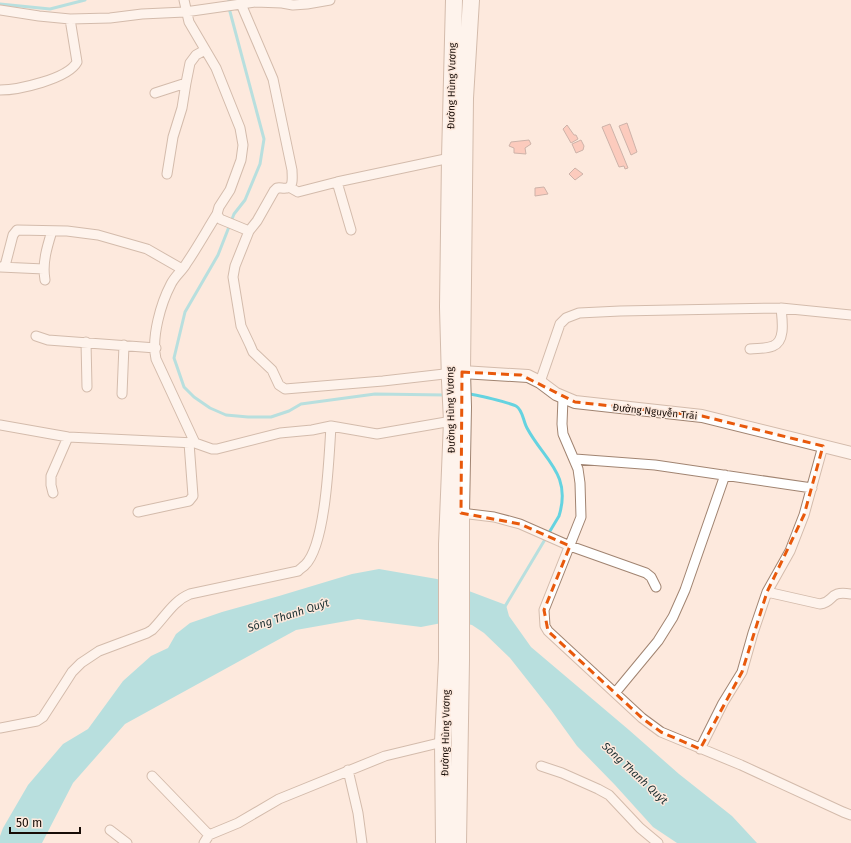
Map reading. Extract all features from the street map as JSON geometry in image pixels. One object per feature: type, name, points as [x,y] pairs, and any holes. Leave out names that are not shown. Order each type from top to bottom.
[{"type":"highway","name":"Đường Hùng Vương","points":[[454,0],[448,307],[454,375],[461,513],[454,544]]},
{"type":"highway","name":"Đường Hùng Vương","points":[[454,375],[465,98],[472,0]]},
{"type":"highway","name":"Đường Hùng Vương","points":[[456,412],[454,660],[458,843]]},
{"type":"highway","name":"Đường Hùng Vương","points":[[444,843],[444,742],[454,660]]},
{"type":"street","points":[[138,512],[189,501],[193,496],[192,443],[156,358],[157,326],[162,306],[172,283],[182,270],[217,214],[219,207],[230,190],[241,160],[243,145],[237,121],[216,68],[189,22],[185,12],[184,0]]},
{"type":"street","points":[[0,10],[70,19],[110,18],[142,14],[185,12],[255,2],[293,5],[330,0]]},
{"type":"street","points":[[233,5],[272,79],[292,170],[292,182],[289,187]]},
{"type":"street","points":[[0,90],[13,90],[35,84],[60,75],[75,67],[77,62],[70,19]]},
{"type":"street","points":[[167,174],[173,137],[182,108],[186,83],[193,57],[205,50]]},
{"type":"street","points":[[155,93],[186,83]]},
{"type":"street","points":[[450,158],[337,182],[298,192],[289,187],[280,188],[274,191],[258,221],[249,231],[233,272],[236,299],[242,326],[253,352],[272,370],[282,388],[288,389],[346,383],[383,382],[454,375]]},
{"type":"street","points":[[337,182],[351,230]]},
{"type":"street","points":[[217,214],[220,220],[249,231]]},
{"type":"street","points":[[44,269],[2,266],[15,230],[84,232],[147,249],[182,270]]},
{"type":"street","points":[[45,280],[45,256],[52,231]]},
{"type":"street","points":[[750,349],[777,344],[782,332],[781,308]]},
{"type":"street","points":[[540,382],[560,324],[566,318],[579,314],[620,311],[781,308],[851,315]]},
{"type":"street","points":[[36,336],[48,340],[156,348]]},
{"type":"street","points":[[86,342],[87,387]]},
{"type":"street","points":[[122,394],[124,345]]},
{"type":"street","name":"Đường Nguyễn Trãi","points":[[454,375],[528,376],[540,382],[563,398],[575,402],[702,416],[851,453]]},
{"type":"street","points":[[563,398],[561,412],[563,434],[578,469],[581,517],[544,610],[545,626],[548,631],[642,718],[661,732],[741,765],[851,815]]},
{"type":"street","points":[[0,425],[68,437],[192,443],[217,449],[280,434],[331,426],[376,434],[456,412]]},
{"type":"street","points":[[0,728],[37,720],[43,717],[64,683],[80,663],[99,651],[152,630],[174,604],[182,597],[298,571],[306,565],[311,557],[321,527],[331,426]]},
{"type":"street","points":[[53,492],[51,486],[51,476],[68,437]]},
{"type":"street","points":[[700,748],[723,703],[742,672],[767,592],[790,551],[804,515],[823,446]]},
{"type":"street","points":[[575,459],[655,465],[812,488]]},
{"type":"street","points":[[615,693],[658,641],[673,617],[686,590],[725,475]]},
{"type":"street","points":[[461,513],[506,519],[538,531],[570,546],[646,573],[651,577],[656,587]]},
{"type":"street","points":[[767,592],[820,604],[825,603],[832,596],[838,593],[851,594]]},
{"type":"street","points":[[204,843],[209,835],[238,823],[279,799],[385,756],[444,742]]},
{"type":"street","points":[[541,766],[562,773],[608,795],[640,828],[658,843]]},
{"type":"street","points":[[348,770],[358,813],[362,843]]},
{"type":"street","points":[[152,776],[209,835]]},
{"type":"street","points":[[110,830],[127,843]]},
{"type":"highlighted area","points":[[462,372],[521,375],[575,402],[702,416],[823,446],[804,515],[767,592],[742,672],[700,749],[661,732],[642,718],[548,631],[544,610],[570,546],[520,524],[461,513]]},
{"type":"water","name":"Sông Thanh Quýt","points":[[379,569],[437,579],[506,605],[509,616],[531,647],[679,774],[732,816],[757,843],[677,843],[653,827],[577,746],[510,658],[484,633],[472,625],[452,621],[421,627],[358,619],[296,630],[125,724],[73,783],[42,843],[0,843],[0,836],[3,828],[28,785],[63,744],[88,729],[123,681],[151,656],[168,648],[176,634],[190,623],[222,612],[352,574]]},
{"type":"building","points":[[627,123],[637,152],[631,155],[619,126]]},
{"type":"building","points":[[610,124],[628,168],[625,169],[624,166],[619,167],[602,127]]},
{"type":"building","points":[[567,125],[578,139],[571,143],[563,129]]},
{"type":"building","points":[[529,140],[531,144],[525,148],[526,154],[514,153],[514,148],[509,146],[511,142]]},
{"type":"building","points":[[581,140],[584,146],[583,150],[576,153],[572,144]]},
{"type":"building","points":[[575,168],[583,174],[575,180],[569,174]]},
{"type":"building","points":[[544,187],[548,194],[535,196],[535,188]]},
{"type":"waterway","points":[[0,4],[50,9],[85,0]]},
{"type":"waterway","points":[[229,0],[229,8],[264,139],[260,164],[245,200],[234,214],[218,255],[185,312],[174,358],[184,387],[194,397],[210,408],[226,415],[248,417],[271,417],[289,411],[301,404],[375,394],[446,395]]},
{"type":"waterway","points":[[468,394],[500,401],[518,408],[522,413],[527,428],[554,468],[562,489],[562,501],[559,516],[504,608]]}]
